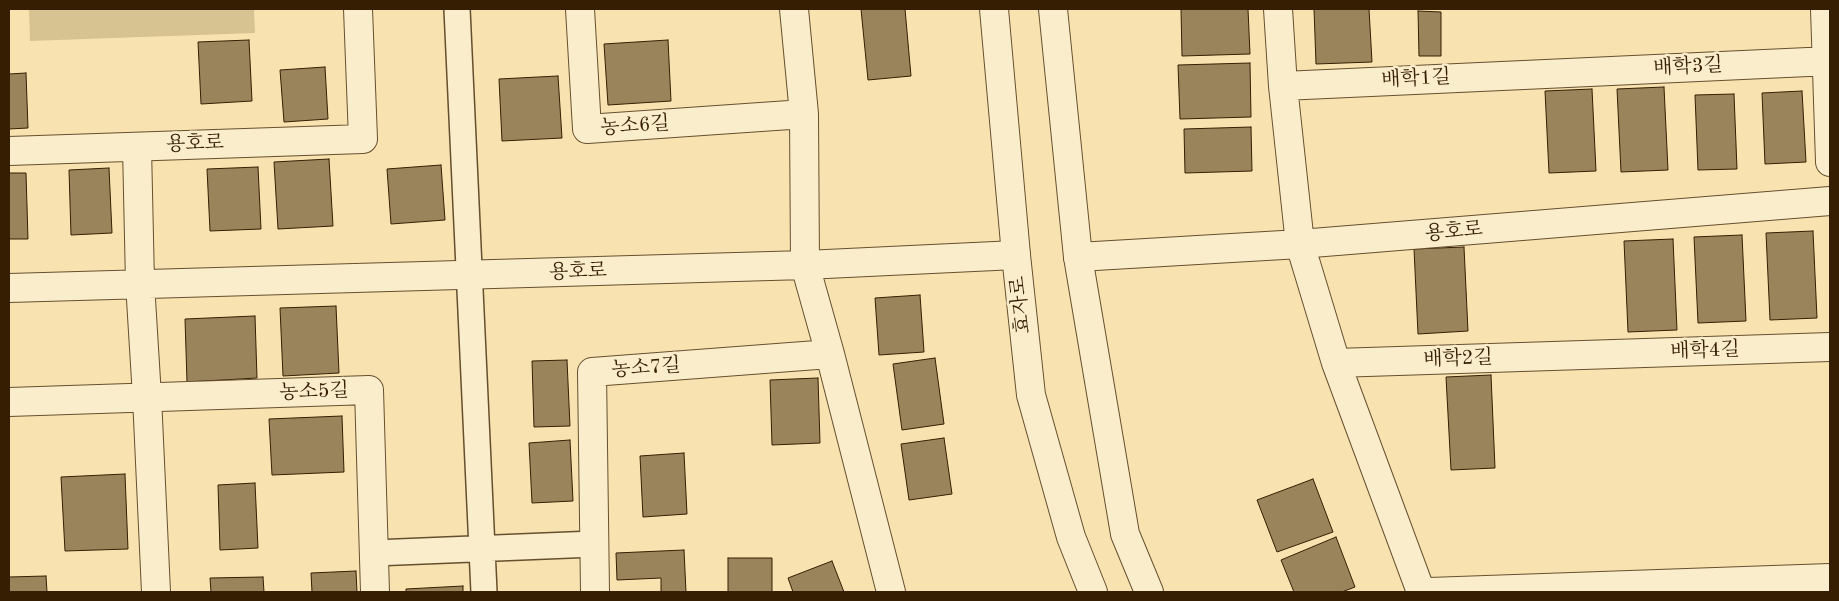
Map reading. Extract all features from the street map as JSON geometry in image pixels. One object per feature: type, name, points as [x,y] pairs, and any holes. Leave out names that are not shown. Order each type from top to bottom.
[{"type":"street","name":"용호로","points":[[9,151],[363,139],[358,9]]},
{"type":"street","points":[[457,9],[484,592]]},
{"type":"street","name":"농소6길","points":[[580,9],[587,129],[804,114]]},
{"type":"street","points":[[794,9],[804,114],[805,265],[830,354],[891,592]]},
{"type":"street","name":"효자로","points":[[994,9],[1016,255],[1031,395],[1071,537],[1093,592]]},
{"type":"street","points":[[1053,9],[1078,257],[1125,534],[1149,592]]},
{"type":"street","points":[[1278,9],[1283,86],[1300,244],[1336,363],[1421,592]]},
{"type":"street","points":[[1825,9],[1829,61],[1830,162]]},
{"type":"street","name":"배학3길","points":[[1549,73],[1829,61]]},
{"type":"street","name":"배학1길","points":[[1283,86],[1549,73]]},
{"type":"street","name":"용호로","points":[[136,146],[140,283]]},
{"type":"street","name":"용호로","points":[[1078,257],[1300,244],[1830,202]]},
{"type":"street","name":"용호로","points":[[9,288],[805,265],[1016,255]]},
{"type":"street","points":[[140,283],[156,592]]},
{"type":"street","name":"배학4길","points":[[1580,355],[1830,346]]},
{"type":"street","name":"농소7길","points":[[595,592],[592,372],[830,354]]},
{"type":"street","name":"배학2길","points":[[1336,363],[1580,355]]},
{"type":"street","name":"농소5길","points":[[9,402],[369,390],[375,592]]},
{"type":"street","points":[[374,553],[594,544]]},
{"type":"street","points":[[1429,592],[1830,578]]},
{"type":"shaded area","points":[[29,9],[254,9],[255,33],[30,41]]},
{"type":"building","points":[[861,9],[905,9],[911,76],[868,80]]},
{"type":"building","points":[[1181,9],[1248,9],[1250,54],[1182,56]]},
{"type":"building","points":[[1314,9],[1369,9],[1372,62],[1316,64]]},
{"type":"building","points":[[1418,11],[1441,12],[1441,56],[1419,56]]},
{"type":"building","points":[[249,40],[252,101],[201,104],[198,42]]},
{"type":"building","points":[[668,40],[671,101],[608,105],[604,44]]},
{"type":"building","points":[[1250,63],[1251,117],[1180,119],[1178,65]]},
{"type":"building","points":[[325,67],[328,119],[284,122],[280,70]]},
{"type":"building","points":[[26,73],[28,128],[9,129],[9,74]]},
{"type":"building","points":[[558,76],[562,138],[502,141],[499,79]]},
{"type":"building","points":[[1664,87],[1668,170],[1621,172],[1617,89]]},
{"type":"building","points":[[1592,89],[1596,171],[1549,173],[1545,91]]},
{"type":"building","points":[[1802,91],[1806,162],[1765,164],[1762,93]]},
{"type":"building","points":[[1734,94],[1737,169],[1698,170],[1695,95]]},
{"type":"building","points":[[1251,127],[1252,171],[1185,173],[1184,129]]},
{"type":"building","points":[[329,159],[333,226],[278,229],[274,162]]},
{"type":"building","points":[[441,165],[445,220],[391,224],[387,169]]},
{"type":"building","points":[[258,167],[261,229],[210,231],[207,169]]},
{"type":"building","points":[[109,168],[112,233],[71,235],[69,170]]},
{"type":"building","points":[[9,173],[26,173],[28,239],[9,239]]},
{"type":"building","points":[[1813,231],[1817,318],[1770,320],[1766,233]]},
{"type":"building","points":[[1742,235],[1746,321],[1698,323],[1694,237]]},
{"type":"building","points":[[1673,239],[1677,330],[1628,332],[1624,241]]},
{"type":"building","points":[[1464,247],[1468,331],[1418,334],[1414,249]]},
{"type":"building","points":[[920,295],[924,352],[879,355],[875,298]]},
{"type":"building","points":[[336,306],[339,373],[283,376],[280,308]]},
{"type":"building","points":[[255,316],[257,378],[187,382],[185,319]]},
{"type":"building","points":[[935,358],[944,424],[902,430],[893,364]]},
{"type":"building","points":[[567,360],[570,426],[534,427],[532,361]]},
{"type":"building","points":[[1491,375],[1495,468],[1451,470],[1446,377]]},
{"type":"building","points":[[818,378],[820,443],[772,445],[770,380]]},
{"type":"building","points":[[342,416],[344,472],[272,475],[269,419]]},
{"type":"building","points":[[944,438],[952,494],[909,500],[901,444]]},
{"type":"building","points":[[570,440],[573,501],[532,503],[529,443]]},
{"type":"building","points":[[684,453],[687,514],[643,517],[640,456]]},
{"type":"building","points":[[125,474],[128,549],[65,551],[61,477]]},
{"type":"building","points":[[1313,479],[1333,532],[1277,552],[1257,500]]},
{"type":"building","points":[[255,483],[258,548],[220,550],[218,485]]},
{"type":"building","points":[[1336,537],[1355,587],[1342,592],[1294,592],[1281,560]]},
{"type":"building","points":[[684,550],[686,592],[661,592],[661,578],[617,580],[616,553]]},
{"type":"building","points":[[728,558],[772,558],[772,592],[728,592]]},
{"type":"building","points":[[832,561],[844,592],[793,592],[788,578]]},
{"type":"building","points":[[356,571],[357,592],[312,592],[311,573]]},
{"type":"building","points":[[46,576],[47,592],[9,592],[9,577]]},
{"type":"building","points":[[263,577],[264,592],[211,592],[210,578]]},
{"type":"building","points":[[463,586],[463,592],[406,592],[406,589]]}]
